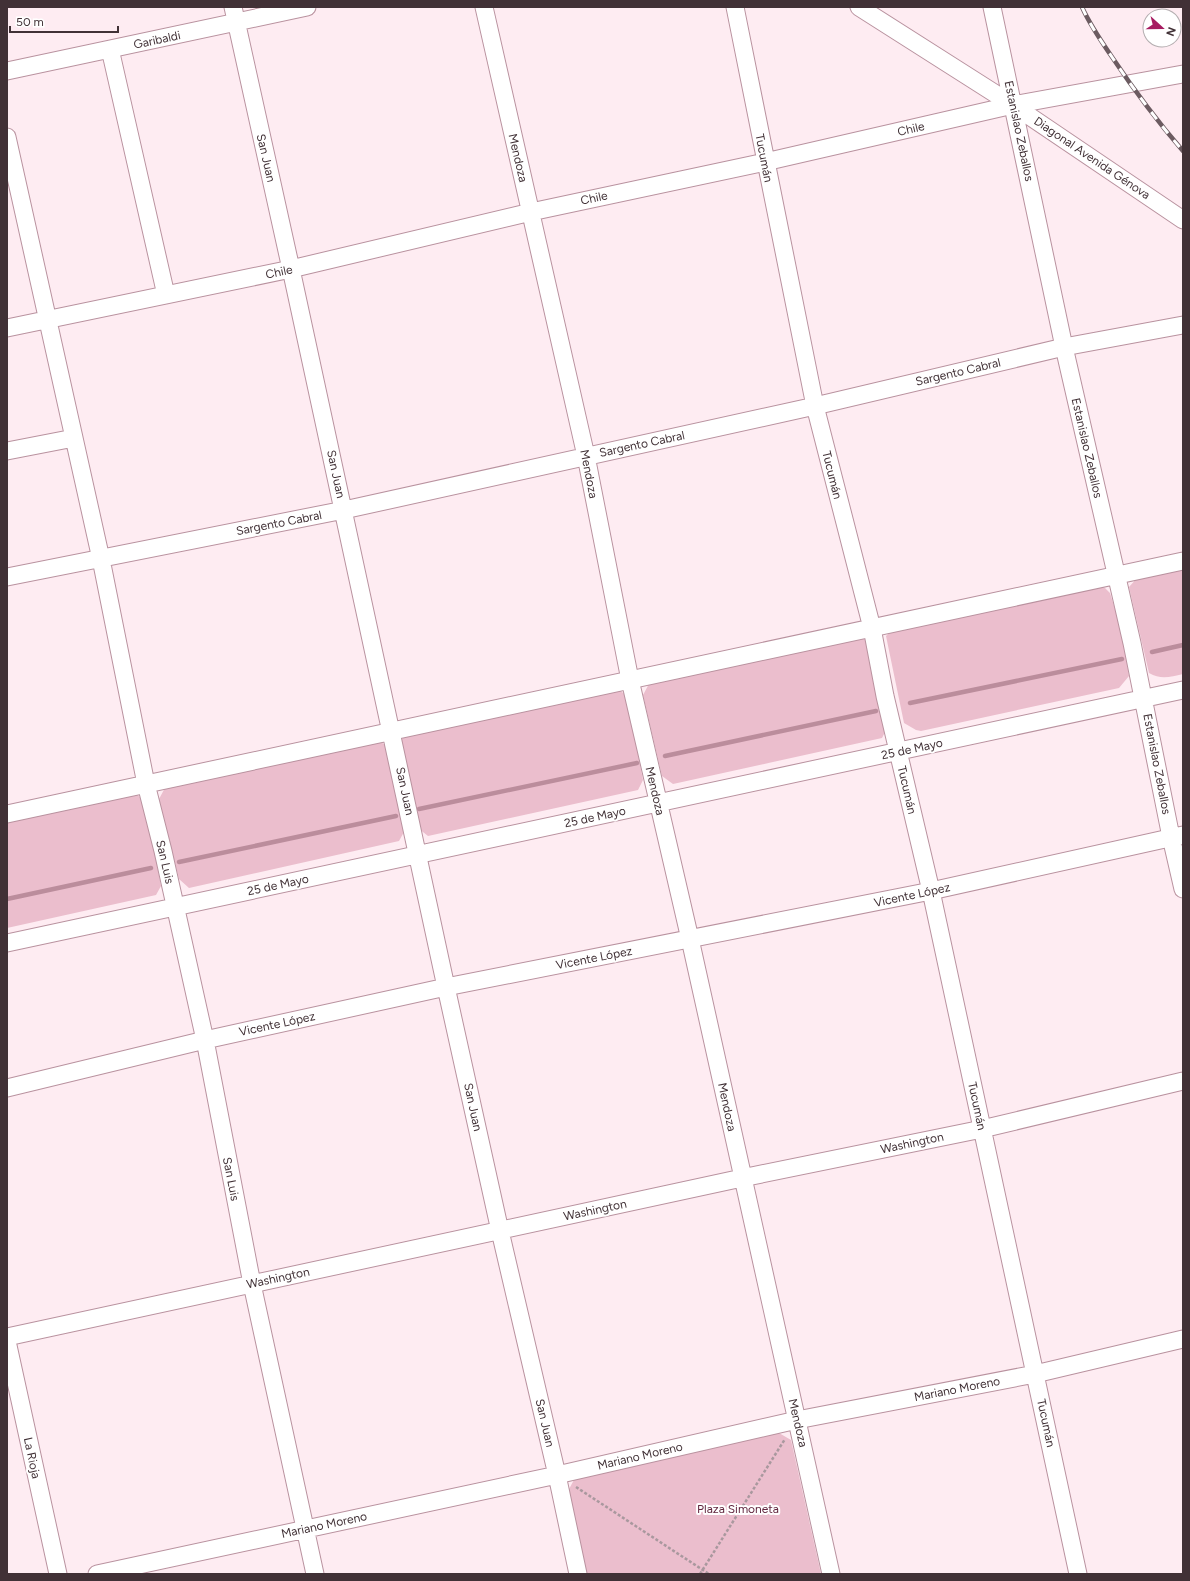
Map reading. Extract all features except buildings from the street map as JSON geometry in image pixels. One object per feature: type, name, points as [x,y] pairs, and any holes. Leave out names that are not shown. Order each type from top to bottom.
[{"type":"street","name":"Garibaldi","points":[[7,71],[110,49],[235,15],[307,7]]},
{"type":"street","name":"Mendoza","points":[[484,7],[586,456],[630,680],[657,803],[690,939],[831,1574]]},
{"type":"street","name":"Tucumán","points":[[735,7],[814,406],[872,628],[898,752],[931,892],[1078,1574]]},
{"type":"street","name":"Diagonal Avenida Génova","points":[[859,7],[1013,105],[1183,220]]},
{"type":"street","name":"Estanislao Zeballos","points":[[992,7],[1064,347],[1144,699],[1177,836],[1183,888]]},
{"type":"street","name":"San Juan","points":[[235,15],[392,731],[446,987],[500,1231],[557,1475],[578,1574]]},
{"type":"street","points":[[110,49],[166,295]]},
{"type":"street","name":"Chile","points":[[7,328],[291,269],[531,212],[765,162],[1013,105],[1183,74]]},
{"type":"street","name":"San Luis","points":[[7,137],[49,319],[101,559],[146,784],[163,851],[205,1040],[252,1284],[315,1574]]},
{"type":"street","name":"Sargento Cabral","points":[[7,578],[344,510],[814,406],[1064,347],[1183,325]]},
{"type":"street","points":[[7,451],[74,438]]},
{"type":"street","points":[[7,814],[1183,561]]},
{"type":"street","name":"25 de Mayo","points":[[7,943],[1183,690]]},
{"type":"street","name":"Vicente López","points":[[7,1088],[205,1040],[446,987],[931,892],[1177,836]]},
{"type":"street","name":"Washington","points":[[7,1337],[742,1178],[982,1129],[1183,1081]]},
{"type":"street","name":"Mariano Moreno","points":[[97,1574],[557,1475],[797,1420],[1035,1374],[1183,1340]]},
{"type":"street","name":"La Rioja","points":[[7,1341],[58,1574]]},
{"type":"path","points":[[700,1574],[797,1420]]},
{"type":"path","points":[[557,1475],[709,1574]]},
{"type":"green space","points":[[1183,567],[1183,674],[1170,677],[1158,677],[1149,673],[1129,587],[1138,577]]},
{"type":"green space","points":[[1097,586],[1105,588],[1110,593],[1123,635],[1129,676],[1119,688],[921,731],[916,730],[904,723],[886,636],[893,629]]},
{"type":"green space","points":[[862,636],[871,644],[887,728],[882,738],[673,784],[662,776],[643,695],[650,682]]},
{"type":"green space","points":[[617,688],[627,696],[643,780],[638,790],[428,836],[418,828],[398,747],[405,734]]},
{"type":"green space","points":[[378,740],[388,747],[404,832],[399,841],[189,888],[179,879],[159,799],[166,786]]},
{"type":"green space","points":[[136,794],[145,801],[161,886],[156,895],[7,928],[7,820]]},
{"type":"green space","name":"Plaza Simoneta","points":[[779,1433],[791,1440],[821,1574],[585,1574],[568,1491],[575,1478]]},
{"type":"waterway","points":[[1152,652],[1183,645]]},
{"type":"waterway","points":[[910,703],[1122,659]]},
{"type":"waterway","points":[[665,756],[876,711]]},
{"type":"waterway","points":[[419,809],[637,763]]},
{"type":"waterway","points":[[179,862],[396,816]]},
{"type":"waterway","points":[[7,899],[151,868]]},
{"type":"railway","points":[[1082,7],[1096,33],[1129,81],[1155,117],[1183,151]]}]
